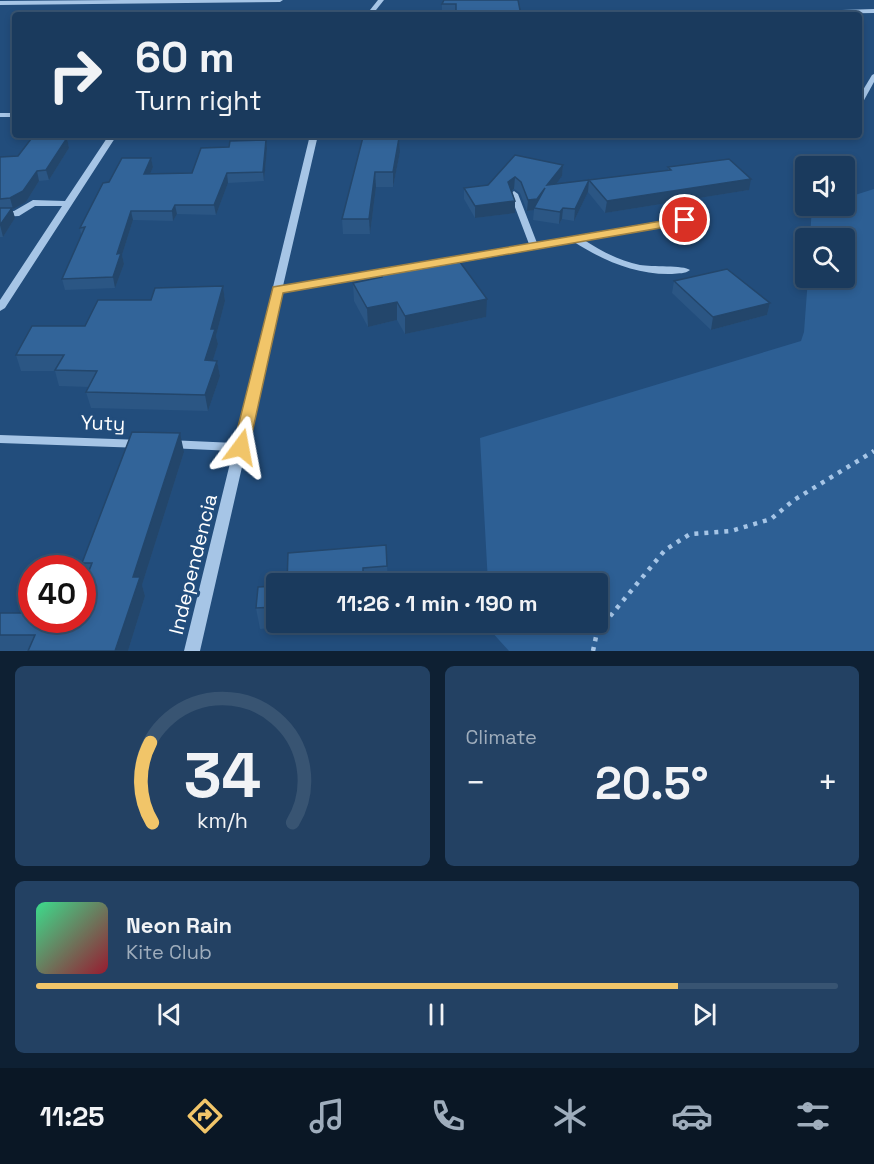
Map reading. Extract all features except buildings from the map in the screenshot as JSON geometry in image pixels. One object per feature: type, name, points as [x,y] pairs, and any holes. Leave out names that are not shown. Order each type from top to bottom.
[{"type":"street","points":[[0,3],[280,0]]},
{"type":"street","points":[[371,12],[381,0]]},
{"type":"street","points":[[824,12],[874,10]]},
{"type":"street","points":[[862,97],[874,76]]},
{"type":"street","points":[[0,308],[110,138]]},
{"type":"street","name":"Independencia","points":[[192,651],[314,138]]},
{"type":"street","points":[[514,194],[534,246]]},
{"type":"street","points":[[0,214],[16,214],[33,203],[68,204]]},
{"type":"street","points":[[278,290],[685,220]]},
{"type":"street","points":[[576,239],[598,253],[638,268],[659,272],[684,270]]},
{"type":"street","name":"Yuty","points":[[0,439],[241,447]]},
{"type":"path","points":[[593,651],[597,632],[665,550],[690,534],[730,531],[771,519],[794,500],[874,451]]},
{"type":"shaded area","points":[[874,189],[874,651],[509,651],[493,633],[608,633],[608,573],[487,573],[480,438],[801,341],[804,332],[807,288],[855,288],[855,228],[811,228],[811,216],[855,216],[855,195]]},
{"type":"route","points":[[241,447],[278,290],[685,220]]}]
